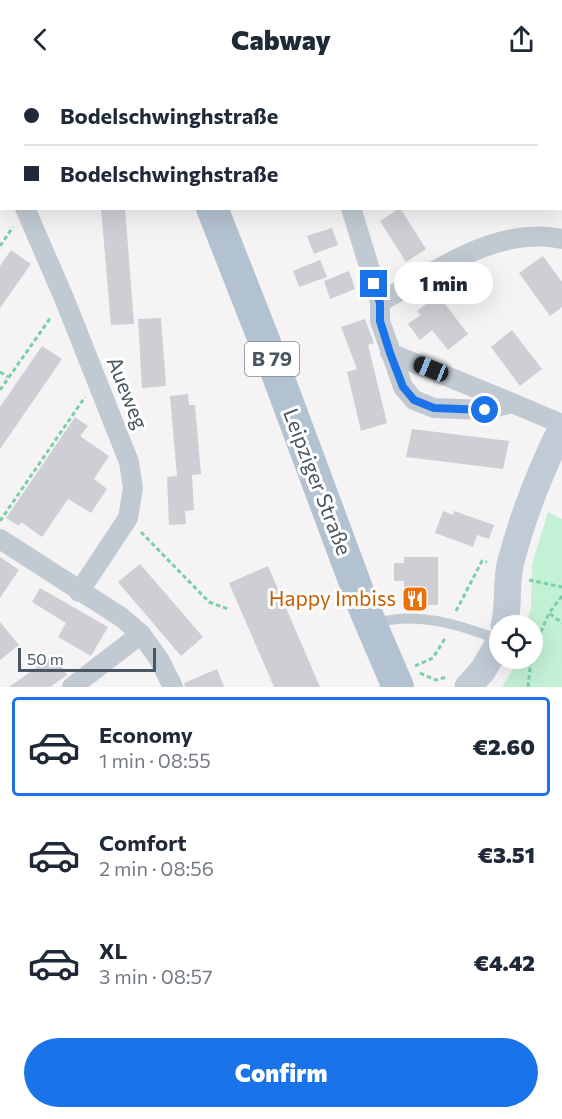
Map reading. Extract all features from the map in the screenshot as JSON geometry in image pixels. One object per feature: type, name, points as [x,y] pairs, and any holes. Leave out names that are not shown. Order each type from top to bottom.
[{"type":"main road","name":"Leipziger Straße","points":[[213,210],[275,368],[371,625],[406,672]]},
{"type":"street","name":"Aueweg","points":[[26,210],[64,298],[129,462],[134,488],[128,518],[79,592]]},
{"type":"street","points":[[352,210],[380,303],[380,321],[403,387],[414,400],[434,408],[485,410],[512,403]]},
{"type":"street","points":[[380,303],[480,248],[513,238],[540,234],[562,239]]},
{"type":"street","points":[[390,353],[562,426],[532,494],[510,570],[507,615]]},
{"type":"street","points":[[0,539],[121,617],[141,634],[159,659],[173,687]]},
{"type":"street","points":[[72,687],[141,634]]},
{"type":"street","points":[[460,685],[483,670],[489,659]]},
{"type":"lane","points":[[371,625],[390,619],[450,622],[489,636]]},
{"type":"path","points":[[0,390],[64,298]]},
{"type":"path","points":[[0,372],[8,377]]},
{"type":"path","points":[[0,521],[96,381]]},
{"type":"path","points":[[128,518],[209,602],[228,609]]},
{"type":"path","points":[[406,672],[433,658],[439,651],[450,622],[482,561],[562,587]]},
{"type":"path","points":[[543,628],[549,614],[562,596]]},
{"type":"path","points":[[549,614],[562,623]]},
{"type":"path","points":[[528,687],[530,669]]},
{"type":"path","points":[[406,672],[436,680],[448,677],[460,685]]},
{"type":"green space","points":[[548,512],[562,519],[562,687],[502,687],[513,669],[543,669],[543,615],[529,615],[532,564]]},
{"type":"building","points":[[101,210],[125,210],[134,324],[111,325]]},
{"type":"building","points":[[397,210],[401,210],[426,249],[406,262],[380,221]]},
{"type":"building","points":[[332,228],[338,245],[314,254],[307,236]]},
{"type":"building","points":[[11,250],[31,264],[0,308],[0,266]]},
{"type":"building","points":[[543,256],[562,282],[562,307],[550,316],[519,273]]},
{"type":"building","points":[[320,260],[327,277],[299,287],[293,271]]},
{"type":"building","points":[[349,271],[355,289],[330,299],[324,281]]},
{"type":"building","points":[[438,295],[468,334],[448,350],[432,330],[420,340],[408,324],[421,315],[417,311]]},
{"type":"building","points":[[161,318],[166,386],[142,388],[138,319]]},
{"type":"building","points":[[365,319],[374,343],[368,345],[387,423],[361,431],[347,372],[357,369],[341,327]]},
{"type":"building","points":[[512,330],[542,369],[520,386],[491,347]]},
{"type":"building","points":[[42,346],[62,359],[0,449],[0,407]]},
{"type":"building","points":[[188,394],[189,405],[195,405],[201,474],[192,475],[194,510],[185,511],[186,524],[169,525],[167,477],[177,476],[170,396]]},
{"type":"building","points":[[75,417],[88,426],[80,436],[109,456],[94,479],[107,489],[91,513],[68,499],[42,537],[21,522],[19,526],[6,518]]},
{"type":"building","points":[[412,429],[509,441],[503,469],[406,457]]},
{"type":"building","points":[[443,511],[453,515],[454,511],[494,525],[489,539],[477,535],[473,547],[435,533]]},
{"type":"building","points":[[0,557],[19,570],[0,598]]},
{"type":"building","points":[[404,557],[438,557],[438,605],[404,605],[404,581],[394,581],[394,563],[404,563]]},
{"type":"building","points":[[140,564],[203,637],[181,656],[118,582]]},
{"type":"building","points":[[268,566],[320,687],[274,687],[229,583]]},
{"type":"building","points":[[40,588],[108,627],[91,656],[58,637],[66,623],[32,602]]},
{"type":"building","points":[[0,622],[19,645],[0,660]]},
{"type":"building","points":[[54,655],[67,675],[50,687],[9,687]]},
{"type":"building","points":[[217,669],[224,687],[185,687],[184,683]]},
{"type":"place","name":"Happy Imbiss","points":[[415,599]]},
{"type":"route","points":[[374,284],[380,303],[380,321],[390,353],[403,387],[414,400],[434,408],[485,410]]}]
